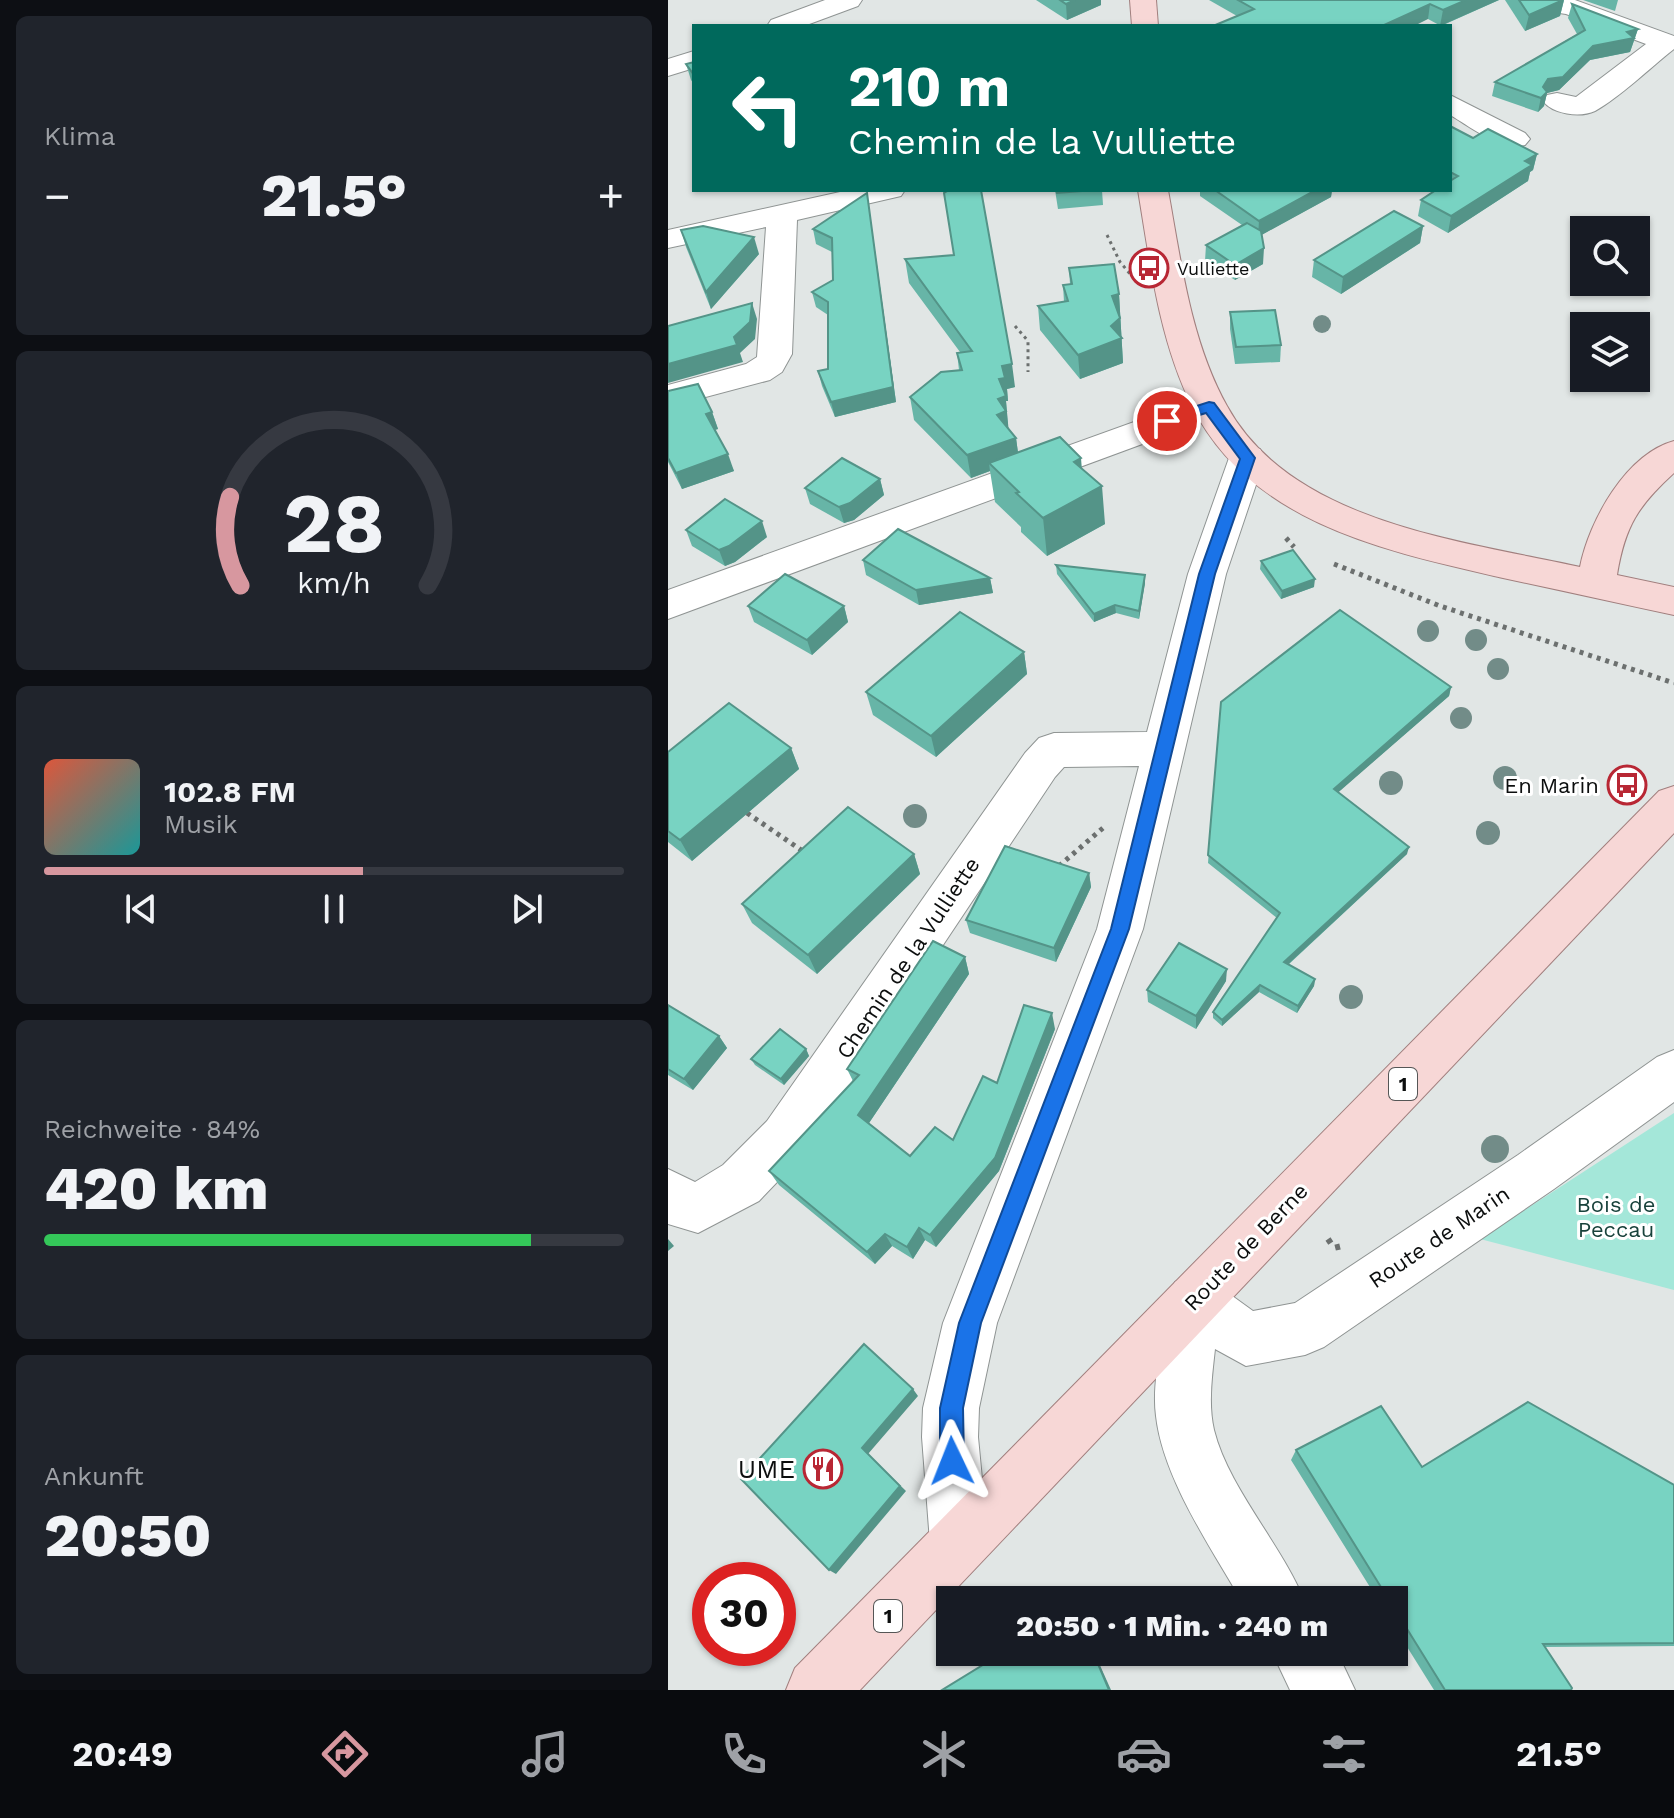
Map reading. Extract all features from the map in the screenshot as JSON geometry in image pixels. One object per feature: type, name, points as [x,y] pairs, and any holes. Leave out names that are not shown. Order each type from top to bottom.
[{"type":"main road","points":[[1143,0],[1145,24]]},
{"type":"main road","points":[[1153,192],[1184,336],[1209,407],[1247,458],[1292,493],[1348,521],[1428,546],[1674,601]]},
{"type":"main road","points":[[1596,585],[1606,530],[1612,517],[1631,492],[1674,453]]},
{"type":"main road","name":"Route de Berne","points":[[817,1690],[1674,804]]},
{"type":"street","points":[[785,24],[849,0]]},
{"type":"street","points":[[1522,0],[1571,7],[1666,42],[1584,105],[1573,106],[1557,101]]},
{"type":"street","points":[[668,68],[692,60]]},
{"type":"street","points":[[1452,104],[1515,139]]},
{"type":"street","points":[[668,239],[881,192]]},
{"type":"street","points":[[668,396],[758,372],[770,364],[775,354],[782,213]]},
{"type":"street","points":[[668,605],[1209,407]]},
{"type":"street","points":[[959,1542],[950,1437],[959,1365],[970,1323],[1120,929],[1207,574],[1247,458]]},
{"type":"street","name":"Chemin de la Vulliette","points":[[668,1194],[677,1202],[698,1208],[741,1183],[785,1138],[1040,765],[1054,750],[1164,749]]},
{"type":"street","name":"Route de Marin","points":[[1194,1301],[1246,1339],[1305,1328],[1536,1172],[1674,1073]]},
{"type":"street","points":[[1194,1301],[1183,1400],[1186,1432],[1197,1463],[1266,1586]]},
{"type":"street","points":[[1311,1666],[1324,1690]]},
{"type":"path","points":[[1107,235],[1132,279]]},
{"type":"path","points":[[1015,326],[1032,344],[1028,372]]},
{"type":"path","points":[[1286,538],[1294,547]]},
{"type":"path","points":[[1334,564],[1440,606],[1674,683]]},
{"type":"path","points":[[747,813],[811,857],[807,867]]},
{"type":"path","points":[[1050,874],[1111,821]]},
{"type":"path","points":[[1328,1239],[1334,1248],[1355,1244]]},
{"type":"green space","name":"Bois de Peccau","points":[[1674,1113],[1674,1290],[1480,1239]]},
{"type":"building","points":[[1238,0],[1466,0],[1443,10],[1430,4],[1386,24],[1218,24],[1254,9]]},
{"type":"building","points":[[1519,0],[1563,0],[1529,15]]},
{"type":"building","points":[[1572,4],[1638,29],[1627,32],[1634,38],[1593,46],[1563,77],[1548,79],[1543,87],[1547,92],[1541,98],[1495,82],[1585,30]]},
{"type":"building","points":[[1452,127],[1473,138],[1488,129],[1537,154],[1525,161],[1532,165],[1451,216],[1421,200],[1433,192],[1452,192],[1452,180],[1458,176],[1452,173]]},
{"type":"building","points":[[981,192],[1012,364],[1002,366],[1005,378],[999,379],[1006,396],[998,399],[1006,411],[997,415],[1016,438],[967,455],[910,397],[941,372],[962,370],[957,353],[972,351],[905,259],[954,255],[944,193]]},
{"type":"building","points":[[1218,192],[1312,192],[1259,221]]},
{"type":"building","points":[[867,193],[893,387],[831,402],[818,371],[828,369],[828,302],[812,292],[833,280],[832,238],[813,229]]},
{"type":"building","points":[[1394,211],[1423,226],[1343,277],[1314,260]]},
{"type":"building","points":[[1247,223],[1261,231],[1264,248],[1235,265],[1206,245]]},
{"type":"building","points":[[703,226],[754,237],[706,292],[681,230]]},
{"type":"building","points":[[1114,264],[1119,294],[1112,296],[1120,318],[1111,326],[1122,338],[1078,355],[1038,306],[1068,301],[1063,285],[1072,284],[1069,268]]},
{"type":"building","points":[[752,303],[750,322],[734,337],[737,345],[668,364],[668,326]]},
{"type":"building","points":[[1275,310],[1281,345],[1236,347],[1230,312]]},
{"type":"building","points":[[698,384],[712,412],[706,414],[728,454],[676,473],[668,458],[668,391]]},
{"type":"building","points":[[1060,437],[1081,458],[1074,462],[1102,486],[1043,518],[989,463]]},
{"type":"building","points":[[842,458],[880,479],[850,503],[839,507],[805,488]]},
{"type":"building","points":[[725,499],[762,521],[719,550],[686,530]]},
{"type":"building","points":[[898,529],[990,578],[916,590],[863,560]]},
{"type":"building","points":[[1293,550],[1315,579],[1282,591],[1261,561]]},
{"type":"building","points":[[1056,565],[1145,575],[1139,611],[1115,605],[1094,614]]},
{"type":"building","points":[[785,574],[844,606],[807,640],[748,606]]},
{"type":"building","points":[[1340,610],[1451,687],[1334,789],[1409,847],[1284,962],[1315,979],[1298,1006],[1260,985],[1222,1020],[1213,1012],[1280,913],[1208,855],[1221,702]]},
{"type":"building","points":[[960,612],[1024,652],[931,736],[866,692]]},
{"type":"building","points":[[729,703],[791,748],[680,840],[668,831],[668,752]]},
{"type":"building","points":[[848,807],[914,854],[808,955],[742,904]]},
{"type":"building","points":[[1005,846],[1089,873],[1054,948],[966,920]]},
{"type":"building","points":[[933,941],[965,957],[858,1115],[910,1156],[935,1127],[953,1140],[983,1076],[997,1083],[1024,1005],[1052,1013],[995,1158],[930,1235],[919,1228],[907,1247],[885,1234],[867,1252],[769,1171],[859,1075],[847,1069]]},
{"type":"building","points":[[1179,943],[1227,969],[1196,1016],[1147,990]]},
{"type":"building","points":[[668,1005],[719,1036],[684,1079],[668,1069]]},
{"type":"building","points":[[780,1029],[806,1049],[781,1079],[751,1059]]},
{"type":"building","name":"UME","points":[[864,1344],[913,1389],[862,1448],[900,1486],[829,1570],[741,1479]]},
{"type":"building","points":[[1528,1402],[1674,1485],[1674,1643],[1543,1644],[1571,1690],[1445,1690],[1408,1631],[1408,1586],[1380,1586],[1296,1450],[1381,1406],[1422,1467]]},
{"type":"building","points":[[981,1666],[1099,1666],[1109,1690],[942,1690]]},
{"type":"place","name":"Vulliette","points":[[1149,268]]},
{"type":"place","name":"En Marin","points":[[1627,785]]},
{"type":"place","name":"UME","points":[[823,1469]]},
{"type":"route","points":[[952,1461],[951,1408],[970,1323],[1120,929],[1207,574],[1247,458],[1209,407],[1167,421]]}]
